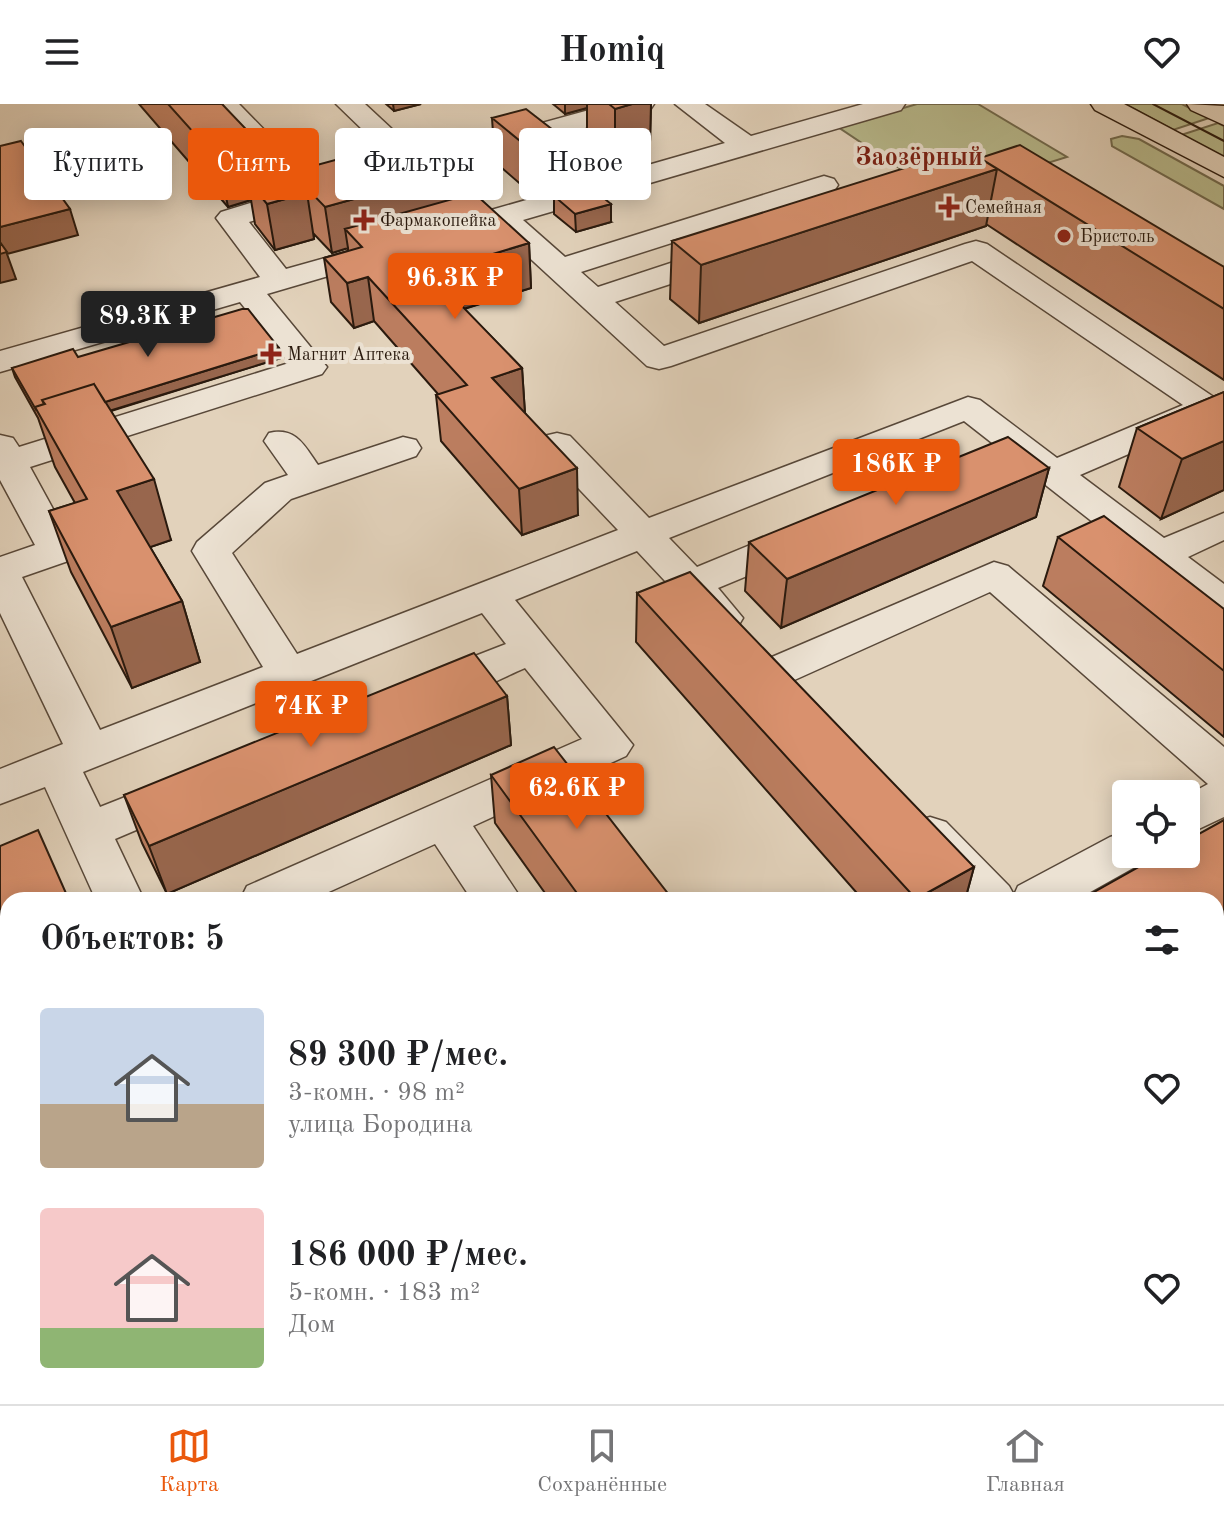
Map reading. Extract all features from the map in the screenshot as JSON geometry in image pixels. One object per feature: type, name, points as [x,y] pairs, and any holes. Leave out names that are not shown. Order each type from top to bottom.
[{"type":"main road","points":[[1104,104],[1224,168]]},
{"type":"main road","points":[[1200,104],[1224,117]]},
{"type":"street","points":[[224,104],[247,128]]},
{"type":"street","points":[[349,104],[375,128]]},
{"type":"street","points":[[503,133],[532,122],[641,104]]},
{"type":"street","points":[[688,104],[747,146]]},
{"type":"street","points":[[457,229],[892,104]]},
{"type":"street","points":[[559,269],[824,185]]},
{"type":"street","points":[[116,892],[88,831],[73,758],[0,572],[57,551],[3,458],[310,367],[263,286],[231,218],[293,200]]},
{"type":"street","points":[[501,216],[659,359],[976,250],[1209,407],[1053,473]]},
{"type":"street","points":[[0,362],[412,242]]},
{"type":"street","points":[[592,299],[752,247]]},
{"type":"street","points":[[0,787],[968,407],[1224,604]]},
{"type":"street","points":[[282,441],[311,480]]},
{"type":"street","points":[[557,444],[808,707]]},
{"type":"street","points":[[288,674],[211,551],[278,491],[403,448]]},
{"type":"street","points":[[978,466],[1021,448]]},
{"type":"street","points":[[691,584],[834,525]]},
{"type":"street","points":[[1160,555],[1224,525]]},
{"type":"street","points":[[775,672],[994,575],[1224,772]]},
{"type":"street","points":[[282,892],[611,745],[489,595]]},
{"type":"street","points":[[389,707],[533,649]]},
{"type":"street","points":[[88,831],[217,778]]},
{"type":"street","points":[[1200,809],[1224,796]]},
{"type":"street","points":[[905,809],[984,892]]},
{"type":"street","points":[[444,820],[493,892]]},
{"type":"street","points":[[1050,892],[1112,858]]},
{"type":"green space","points":[[917,104],[978,104],[1067,157],[941,196],[838,127]]},
{"type":"green space","points":[[1125,104],[1182,104],[1209,118],[1173,130]]},
{"type":"green space","points":[[1218,123],[1224,126],[1224,158],[1181,135]]},
{"type":"green space","points":[[1122,136],[1139,139],[1224,186],[1224,209],[1112,146],[1111,139]]},
{"type":"building","points":[[168,104],[222,104],[245,128],[189,128]]},
{"type":"building","points":[[609,104],[632,104],[615,109]]},
{"type":"building","points":[[526,109],[551,128],[519,128],[519,140],[492,118]]},
{"type":"building","points":[[21,141],[24,145],[24,200],[64,200],[70,209],[0,227],[0,146]]},
{"type":"building","points":[[1020,145],[1224,267],[1224,309],[980,158]]},
{"type":"building","points":[[965,149],[997,169],[701,265],[672,241]]},
{"type":"building","points":[[335,160],[335,200],[350,200],[325,207],[318,200],[319,164]]},
{"type":"building","points":[[449,200],[482,200],[529,243],[430,273],[522,368],[492,378],[577,468],[519,489],[436,395],[467,385],[368,277],[347,283],[324,258],[362,247],[345,229]]},
{"type":"building","points":[[559,200],[606,200],[611,204],[575,214]]},
{"type":"building","points":[[0,242],[7,252],[0,254]]},
{"type":"building","points":[[248,309],[279,348],[105,402],[94,384],[42,400],[44,404],[35,408],[12,368],[73,349],[78,357]]},
{"type":"building","points":[[94,384],[154,479],[117,491],[182,601],[111,627],[49,511],[87,499],[35,407],[45,404],[42,400]]},
{"type":"building","points":[[1224,392],[1224,441],[1182,459],[1137,428]]},
{"type":"building","points":[[1008,437],[1049,468],[787,579],[749,542]]},
{"type":"building","points":[[1104,516],[1224,609],[1224,671],[1058,537]]},
{"type":"building","points":[[690,572],[974,867],[929,892],[910,892],[637,593]]},
{"type":"building","points":[[474,653],[507,696],[149,846],[124,795]]},
{"type":"building","points":[[554,747],[667,892],[576,892],[491,775]]},
{"type":"building","points":[[1224,820],[1224,892],[1094,892],[1137,868],[1200,868],[1200,833]]},
{"type":"building","points":[[38,830],[65,892],[0,892],[0,846]]},
{"type":"tram line","points":[[1153,104],[1224,141]]},
{"type":"place","name":"Семейная","points":[[949,207]]},
{"type":"place","name":"Фармакопейка","points":[[364,220]]},
{"type":"place","name":"Бристоль","points":[[1064,236]]},
{"type":"place","name":"Магнит Аптека","points":[[271,354]]},
{"type":"district","name":"Заозёрный","points":[[919,156]]}]
